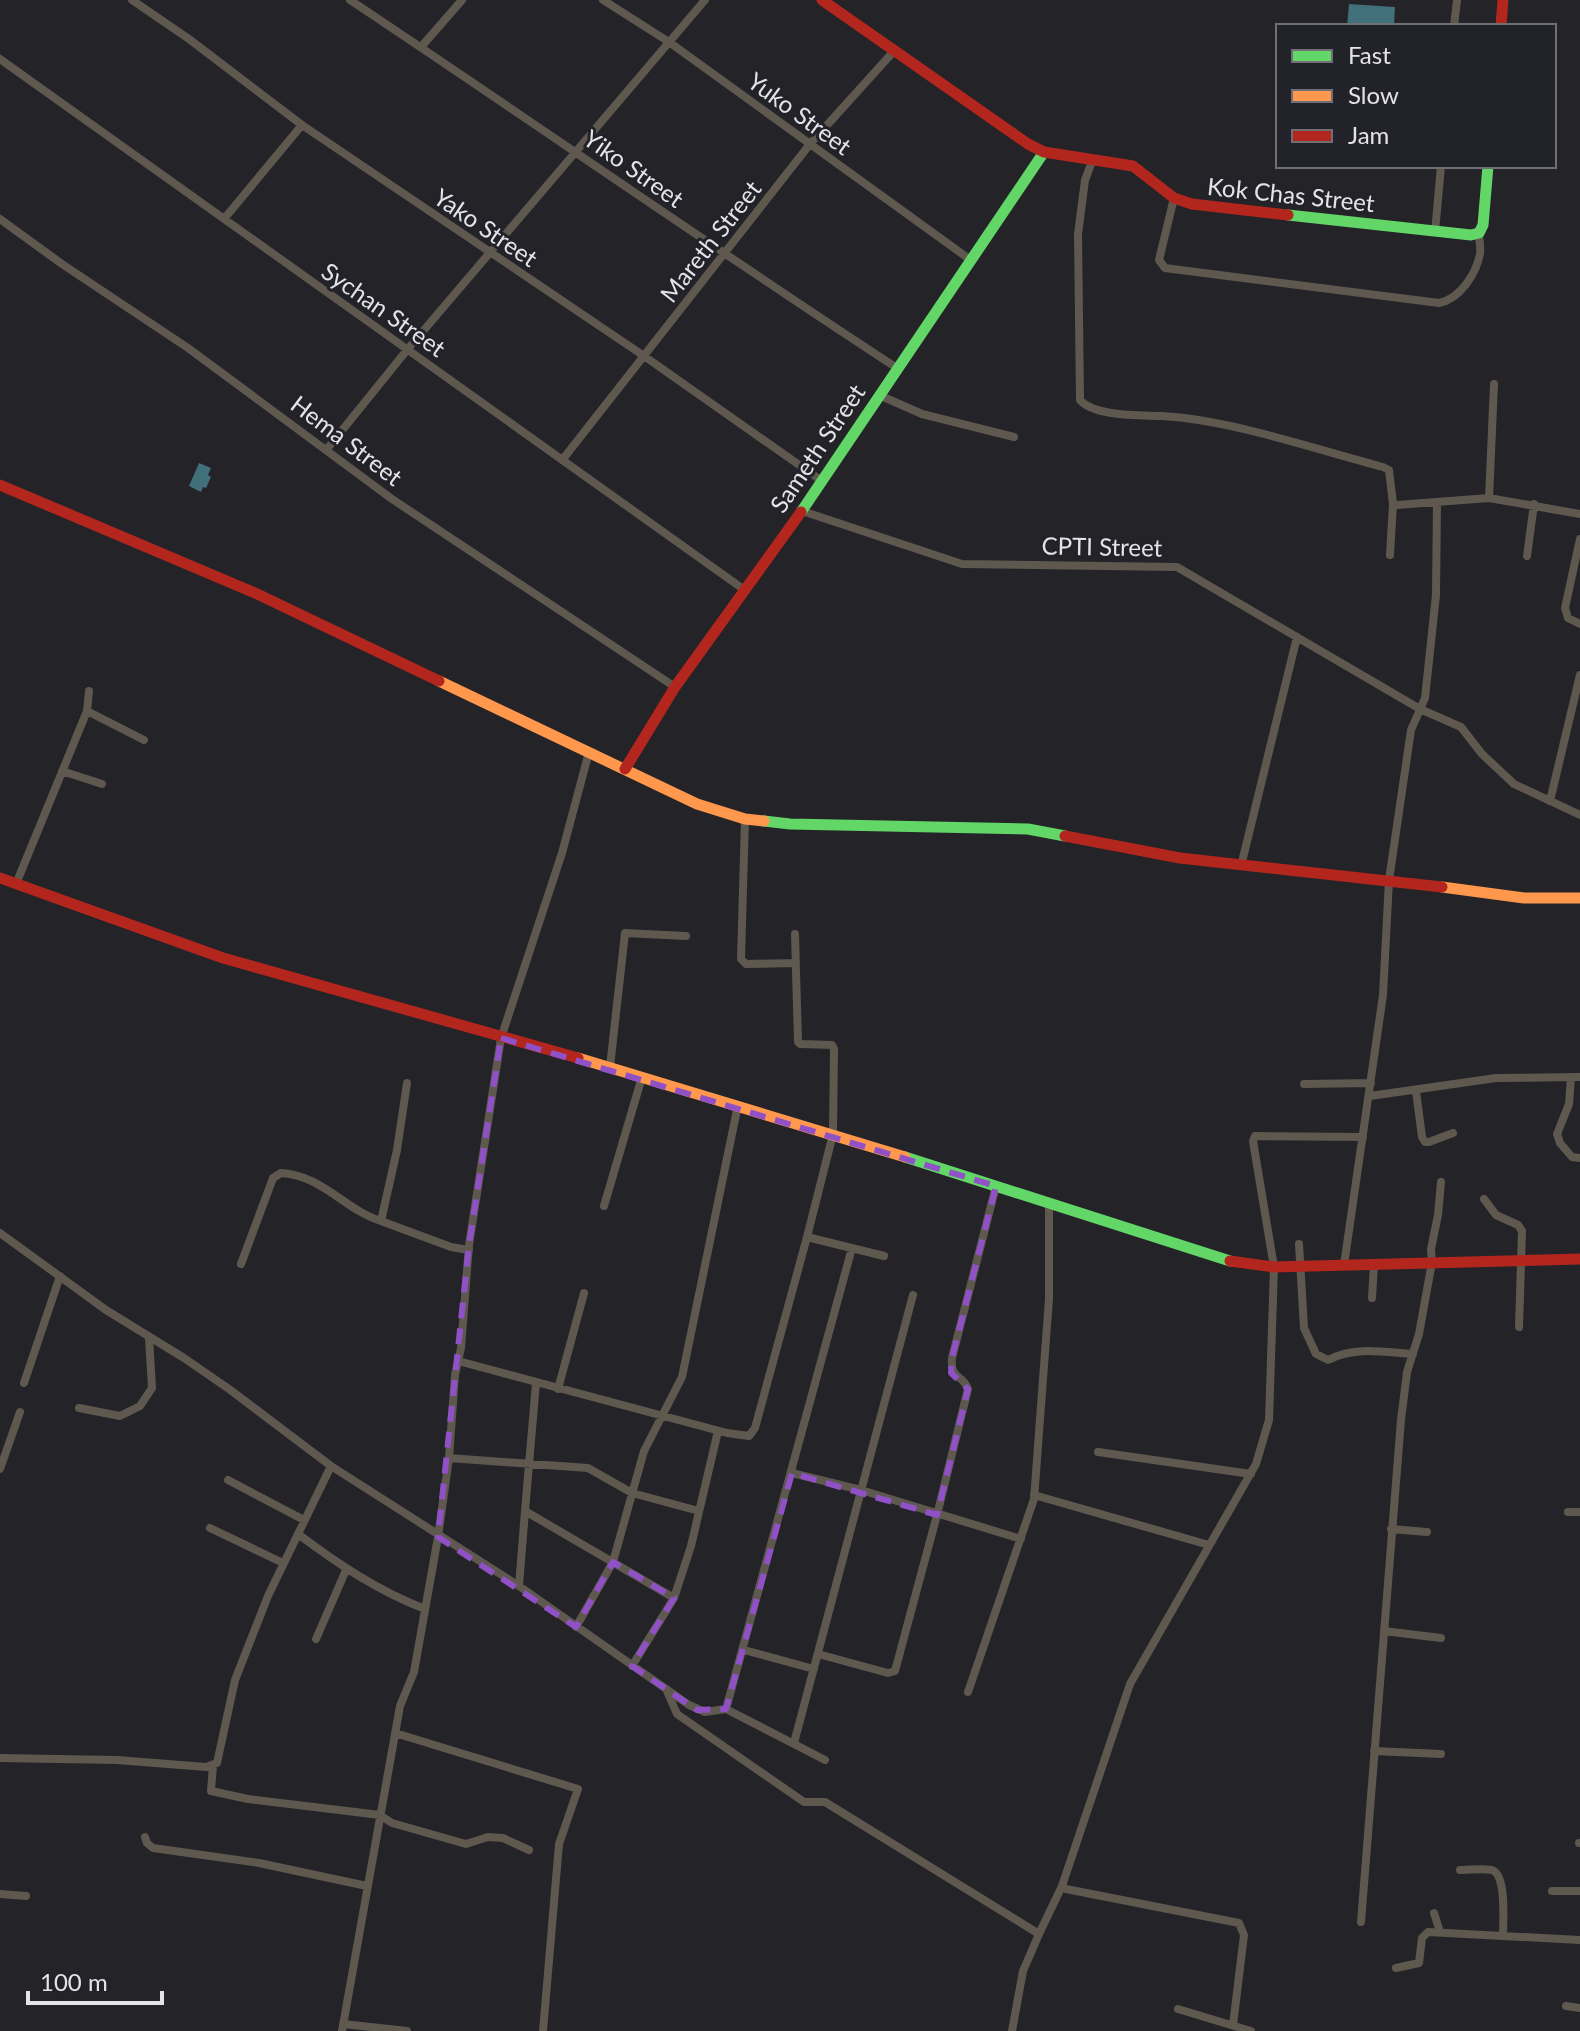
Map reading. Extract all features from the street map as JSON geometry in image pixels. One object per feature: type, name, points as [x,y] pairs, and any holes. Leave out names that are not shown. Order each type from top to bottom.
[{"type":"street","name":"Yako Street","points":[[132,0],[302,125],[644,356],[822,481]]},
{"type":"street","name":"Yiko Street","points":[[350,0],[577,152],[725,256],[897,368]]},
{"type":"street","points":[[421,47],[462,0]]},
{"type":"street","name":"Yuko Street","points":[[603,0],[669,42],[972,261]]},
{"type":"street","points":[[327,449],[407,350],[705,0]]},
{"type":"street","name":"Kok Chas Street","points":[[822,0],[1028,144],[1044,152],[1133,166],[1174,198],[1192,204],[1435,232],[1479,233]]},
{"type":"street","points":[[1454,24],[1457,0]]},
{"type":"street","points":[[1501,24],[1503,0]]},
{"type":"street","name":"Mareth Street","points":[[563,459],[810,144],[894,51]]},
{"type":"street","name":"Sychan Street","points":[[0,59],[746,591]]},
{"type":"street","points":[[224,219],[302,125]]},
{"type":"street","name":"Sameth Street","points":[[625,769],[675,687],[802,511],[1044,152]]},
{"type":"street","points":[[1093,159],[1085,180],[1078,234],[1080,400],[1086,407],[1120,414],[1196,418],[1383,467],[1391,475],[1390,555]]},
{"type":"street","points":[[1435,232],[1441,168]]},
{"type":"street","points":[[1174,198],[1159,260],[1165,268],[1439,303],[1460,293],[1480,254],[1479,233],[1483,225],[1488,168]]},
{"type":"street","name":"Hema Street","points":[[0,219],[188,348],[392,499],[675,687]]},
{"type":"street","points":[[1489,498],[1494,384]]},
{"type":"street","points":[[879,395],[922,414],[1014,437]]},
{"type":"street","points":[[0,485],[255,593],[697,804],[745,819],[790,824],[1028,829],[1180,858],[1524,898],[1577,901]]},
{"type":"street","points":[[1393,504],[1489,498],[1580,514]]},
{"type":"street","points":[[1344,1265],[1383,995],[1389,880],[1411,730],[1425,698],[1436,595],[1437,502]]},
{"type":"street","points":[[1527,556],[1534,504]]},
{"type":"street","name":"CPTI Street","points":[[802,511],[962,564],[1177,567],[1420,709],[1461,727],[1482,754],[1514,784],[1580,815]]},
{"type":"street","points":[[1580,539],[1565,613],[1580,624]]},
{"type":"street","points":[[1241,866],[1297,637]]},
{"type":"street","points":[[1550,801],[1580,675]]},
{"type":"street","points":[[16,884],[87,711],[89,691]]},
{"type":"street","points":[[87,711],[144,740]]},
{"type":"street","points":[[407,2031],[342,2028],[400,1706],[414,1672],[438,1537],[449,1458],[469,1250],[501,1038],[562,853],[589,752]]},
{"type":"street","points":[[62,771],[102,784]]},
{"type":"street","points":[[745,819],[741,959],[746,964],[794,963]]},
{"type":"street","points":[[0,878],[223,958],[738,1105],[1232,1262],[1274,1267],[1580,1259]]},
{"type":"street","points":[[610,1067],[625,933],[686,936]]},
{"type":"street","points":[[458,1361],[718,1431],[749,1436],[755,1428],[833,1134],[834,1049],[832,1045],[798,1042],[795,934]]},
{"type":"street","points":[[604,1206],[642,1077]]},
{"type":"street","points":[[1370,1096],[1496,1078],[1576,1077],[1557,1134],[1560,1143],[1572,1157],[1580,1158]]},
{"type":"street","points":[[381,1221],[397,1150],[407,1083]]},
{"type":"street","points":[[1304,1084],[1371,1083]]},
{"type":"street","points":[[1416,1091],[1425,1142],[1453,1133]]},
{"type":"street","points":[[576,1627],[613,1562],[644,1451],[682,1377],[738,1105]]},
{"type":"street","points":[[1012,2031],[1023,1971],[1062,1886],[1130,1684],[1251,1474],[1269,1420],[1274,1267],[1253,1141],[1255,1136],[1363,1137]]},
{"type":"street","points":[[241,1264],[273,1178],[281,1173],[318,1183],[356,1210],[381,1221],[451,1247],[469,1250]]},
{"type":"street","points":[[1361,1922],[1391,1529],[1407,1372],[1432,1262],[1431,1249],[1441,1182]]},
{"type":"street","points":[[818,1654],[888,1673],[895,1671],[968,1389],[966,1382],[954,1375],[952,1358],[996,1186]]},
{"type":"street","points":[[1484,1199],[1496,1215],[1514,1222],[1522,1231],[1519,1327]]},
{"type":"street","points":[[968,1692],[1034,1495],[1049,1299],[1049,1203]]},
{"type":"street","points":[[0,1233],[149,1338],[218,1381],[331,1466],[519,1586],[697,1710],[726,1709],[825,1760]]},
{"type":"street","points":[[807,1237],[884,1256]]},
{"type":"street","points":[[1299,1244],[1304,1328],[1316,1354],[1328,1360],[1359,1350],[1413,1354]]},
{"type":"street","points":[[726,1709],[852,1248]]},
{"type":"street","points":[[1372,1298],[1374,1264]]},
{"type":"street","points":[[24,1383],[60,1276]]},
{"type":"street","points":[[558,1389],[584,1293]]},
{"type":"street","points":[[794,1743],[913,1295]]},
{"type":"street","points":[[79,1408],[120,1416],[140,1406],[152,1388],[149,1338]]},
{"type":"street","points":[[519,1586],[536,1383]]},
{"type":"street","points":[[0,1470],[20,1412]]},
{"type":"street","points":[[632,1666],[674,1598],[691,1546],[718,1431]]},
{"type":"street","points":[[0,1432],[12,1434]]},
{"type":"street","points":[[1098,1452],[1251,1474]]},
{"type":"street","points":[[449,1458],[588,1468],[632,1493],[699,1511]]},
{"type":"street","points":[[331,1466],[283,1563],[235,1680],[217,1763],[213,1766],[211,1791],[248,1799],[380,1815],[392,1823],[466,1844],[488,1837],[503,1838],[529,1850]]},
{"type":"street","points":[[792,1473],[861,1490],[1021,1539]]},
{"type":"street","points":[[228,1480],[304,1520]]},
{"type":"street","points":[[1034,1495],[1209,1545]]},
{"type":"street","points":[[525,1511],[674,1598]]},
{"type":"street","points":[[1568,1512],[1580,1512]]},
{"type":"street","points":[[210,1528],[283,1563]]},
{"type":"street","points":[[1391,1529],[1427,1532]]},
{"type":"street","points":[[298,1534],[346,1570],[403,1601],[425,1609]]},
{"type":"street","points":[[316,1639],[346,1570]]},
{"type":"street","points":[[1384,1631],[1441,1638]]},
{"type":"street","points":[[744,1650],[814,1669]]},
{"type":"street","points":[[667,1690],[677,1714],[804,1802],[825,1802],[1039,1934]]},
{"type":"street","points":[[395,1733],[578,1789],[559,1844],[543,2031]]},
{"type":"street","points":[[1374,1751],[1441,1754]]},
{"type":"street","points":[[0,1758],[213,1766]]},
{"type":"street","points":[[145,1837],[153,1848],[259,1863],[367,1886]]},
{"type":"street","points":[[1460,1870],[1488,1870],[1499,1875],[1503,1936]]},
{"type":"street","points":[[1062,1886],[1239,1923],[1244,1935],[1233,2025]]},
{"type":"street","points":[[1552,1891],[1580,1891]]},
{"type":"street","points":[[0,1894],[26,1896]]},
{"type":"street","points":[[1434,1913],[1440,1932]]},
{"type":"street","points":[[1396,1968],[1419,1963],[1424,1935],[1428,1932],[1580,1940]]},
{"type":"street","points":[[1566,2006],[1580,2008]]},
{"type":"street","points":[[1178,2009],[1251,2031]]},
{"type":"highlighted area","points":[[501,1038],[996,1186],[952,1358],[951,1373],[968,1389],[937,1515],[792,1473],[726,1709],[697,1710],[632,1666],[674,1598],[613,1562],[576,1627],[438,1537],[469,1245]]},
{"type":"water","points":[[1349,4],[1395,7],[1394,24],[1347,24]]},
{"type":"water","points":[[199,463],[211,468],[208,475],[211,477],[201,492],[189,486]]},
{"type":"traffic: fast","points":[[801,512],[1044,152]]},
{"type":"traffic: fast","points":[[1288,215],[1471,235],[1479,233],[1483,225],[1488,168]]},
{"type":"traffic: fast","points":[[764,821],[1028,829],[1065,836]]},
{"type":"traffic: fast","points":[[905,1157],[1230,1261]]},
{"type":"traffic: slow","points":[[439,681],[697,804],[745,819],[764,821]]},
{"type":"traffic: slow","points":[[1442,887],[1524,898],[1580,898]]},
{"type":"traffic: slow","points":[[578,1058],[905,1157]]},
{"type":"traffic: jam","points":[[822,0],[1028,144],[1044,152],[1133,166],[1174,198],[1192,204],[1288,215]]},
{"type":"traffic: jam","points":[[1501,24],[1503,0]]},
{"type":"traffic: jam","points":[[0,485],[255,593],[439,681]]},
{"type":"traffic: jam","points":[[625,769],[675,687],[801,512]]},
{"type":"traffic: jam","points":[[1065,836],[1180,858],[1442,887]]},
{"type":"traffic: jam","points":[[0,878],[223,958],[578,1058]]},
{"type":"traffic: jam","points":[[1230,1261],[1274,1267],[1580,1259]]}]
